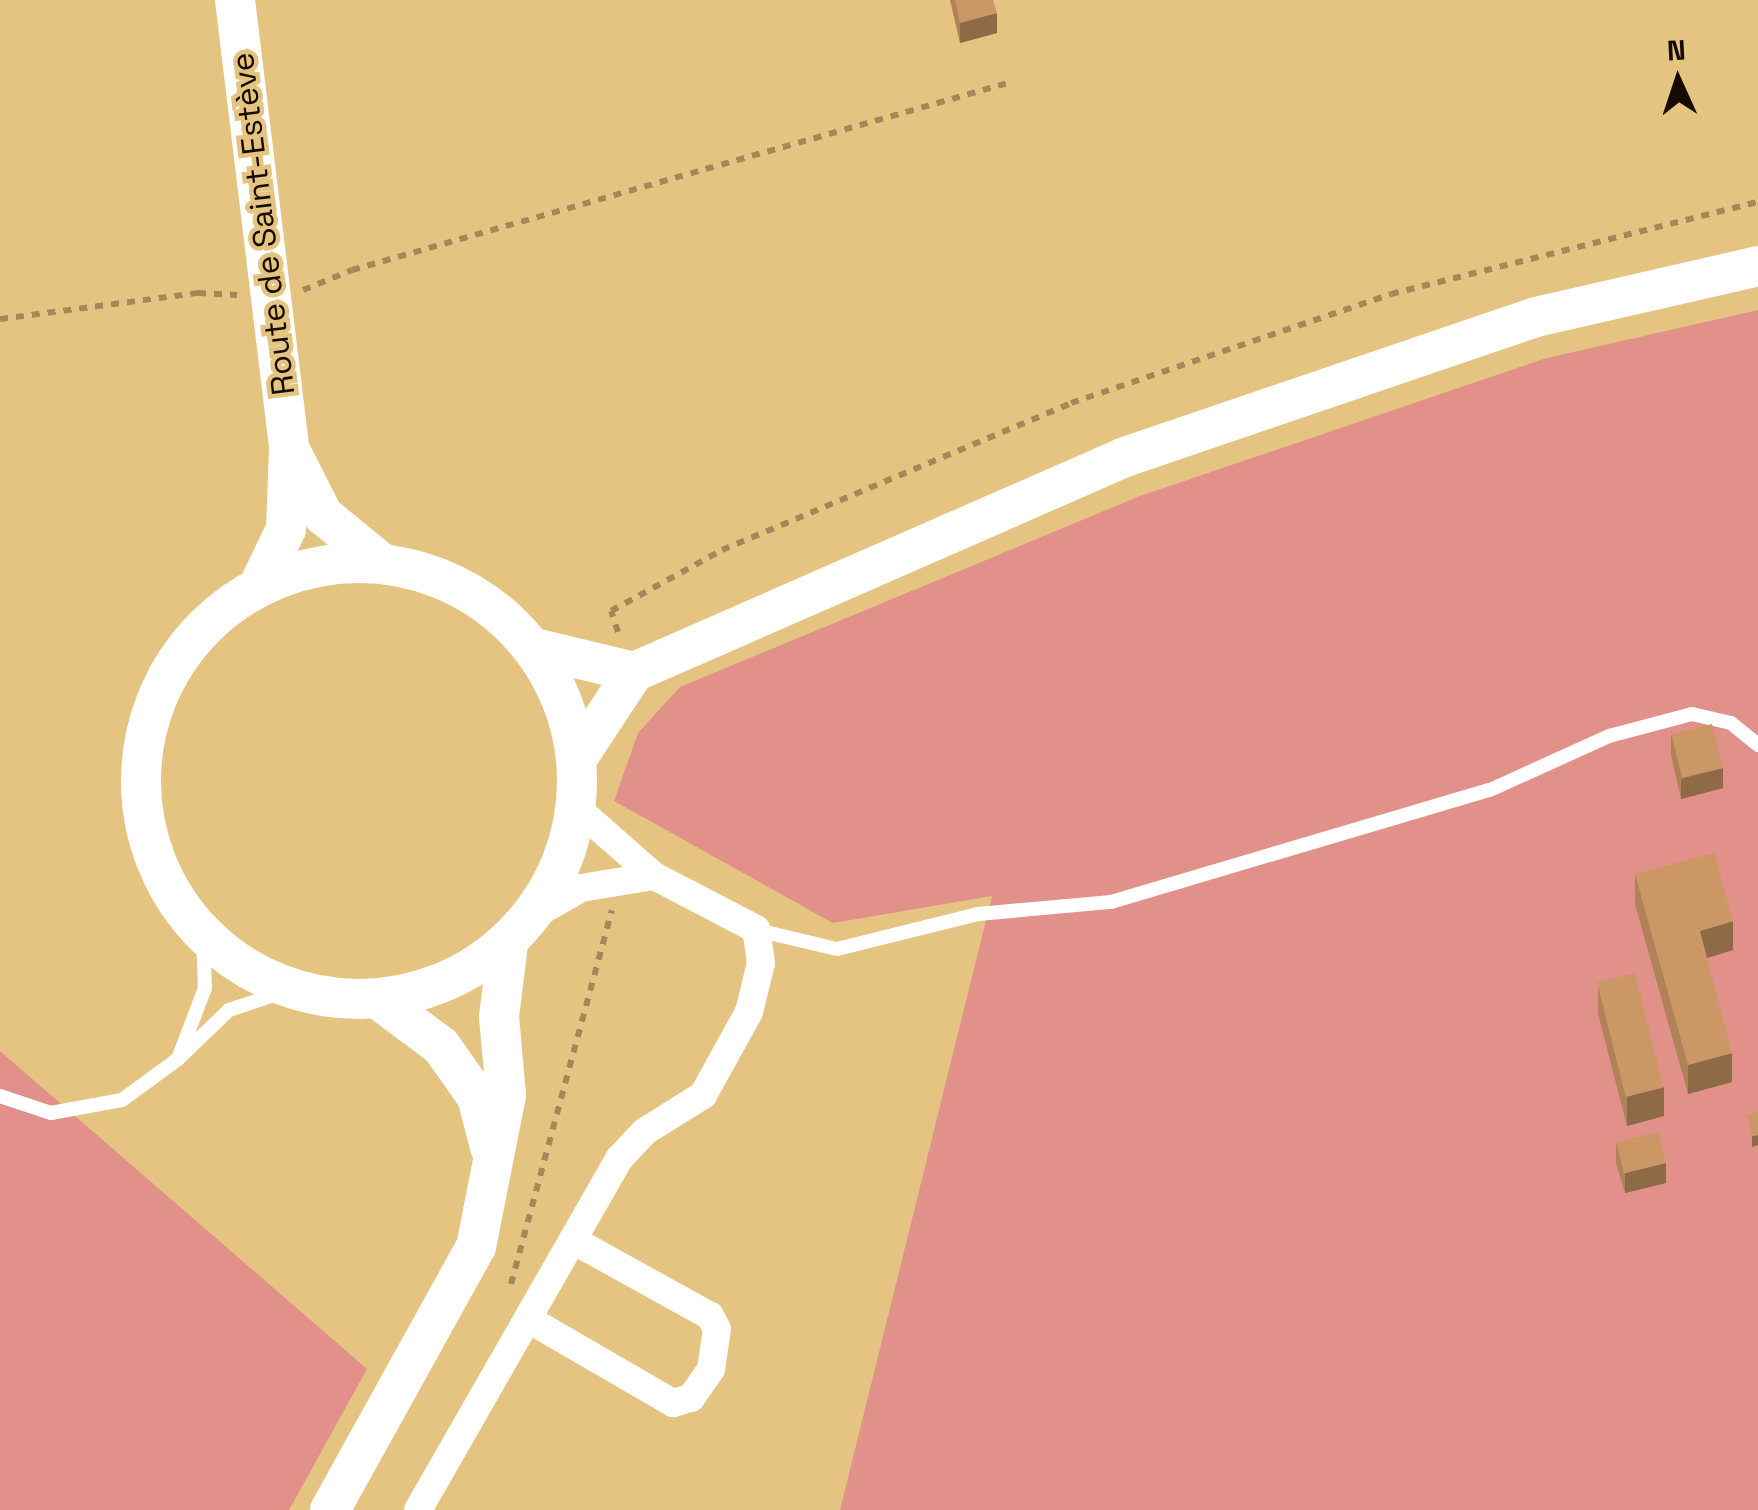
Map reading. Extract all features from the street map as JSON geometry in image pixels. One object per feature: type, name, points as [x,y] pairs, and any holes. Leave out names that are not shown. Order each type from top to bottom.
[{"type":"main road","name":"Route de Saint-Estève","points":[[235,0],[289,448],[286,530],[260,583]]},
{"type":"main road","points":[[578,757],[634,672],[1125,456],[1536,317],[1758,266]]},
{"type":"main road","name":"Route de Saint-Estève","points":[[289,448],[323,516],[379,562]]},
{"type":"main road","points":[[330,1510],[476,1246],[496,1171],[506,1095],[500,978],[520,930],[572,846],[578,757],[559,690],[534,648],[491,605],[431,573],[379,562],[316,565],[260,583],[178,654],[143,731],[140,815],[175,904],[203,937],[289,990],[379,1000],[451,980],[520,930]]},
{"type":"main road","points":[[534,648],[634,672]]},
{"type":"main road","points":[[379,1000],[441,1046],[477,1097],[496,1171]]},
{"type":"street","points":[[418,1510],[620,1158],[644,1132],[703,1095],[749,1012],[762,963],[756,930],[654,876],[577,808]]},
{"type":"street","points":[[520,930],[581,888],[621,878],[654,876]]},
{"type":"street","points":[[528,1318],[673,1403],[691,1398],[711,1369],[716,1329],[710,1316],[573,1240]]},
{"type":"lane","points":[[756,930],[837,949],[978,914],[1111,902],[1490,790],[1610,736],[1692,714],[1731,722],[1758,745]]},
{"type":"lane","points":[[178,1058],[205,988],[203,937]]},
{"type":"lane","points":[[0,1096],[51,1113],[122,1100],[178,1058],[229,1010],[289,990]]},
{"type":"path","points":[[0,319],[198,293],[271,298],[1011,82]]},
{"type":"path","points":[[634,672],[611,611],[722,550],[1071,402],[1391,294],[1758,202]]},
{"type":"path","points":[[502,1302],[529,1229],[555,1102],[621,878]]},
{"type":"shaded area","points":[[1758,310],[1758,1510],[840,1510],[992,896],[833,923],[614,801],[638,733],[680,687],[1140,496],[1547,358]]},
{"type":"shaded area","points":[[0,1051],[367,1369],[289,1510],[0,1510]]},
{"type":"building","points":[[955,0],[993,0],[997,13],[960,23]]},
{"type":"building","points":[[1712,724],[1723,768],[1682,778],[1671,734]]},
{"type":"building","points":[[1714,853],[1733,921],[1700,931],[1732,1053],[1688,1065],[1635,874]]},
{"type":"building","points":[[1635,973],[1664,1087],[1626,1097],[1597,982]]},
{"type":"building","points":[[1758,1112],[1758,1135],[1752,1136],[1747,1115]]},
{"type":"building","points":[[1658,1132],[1666,1163],[1624,1173],[1616,1142]]}]
